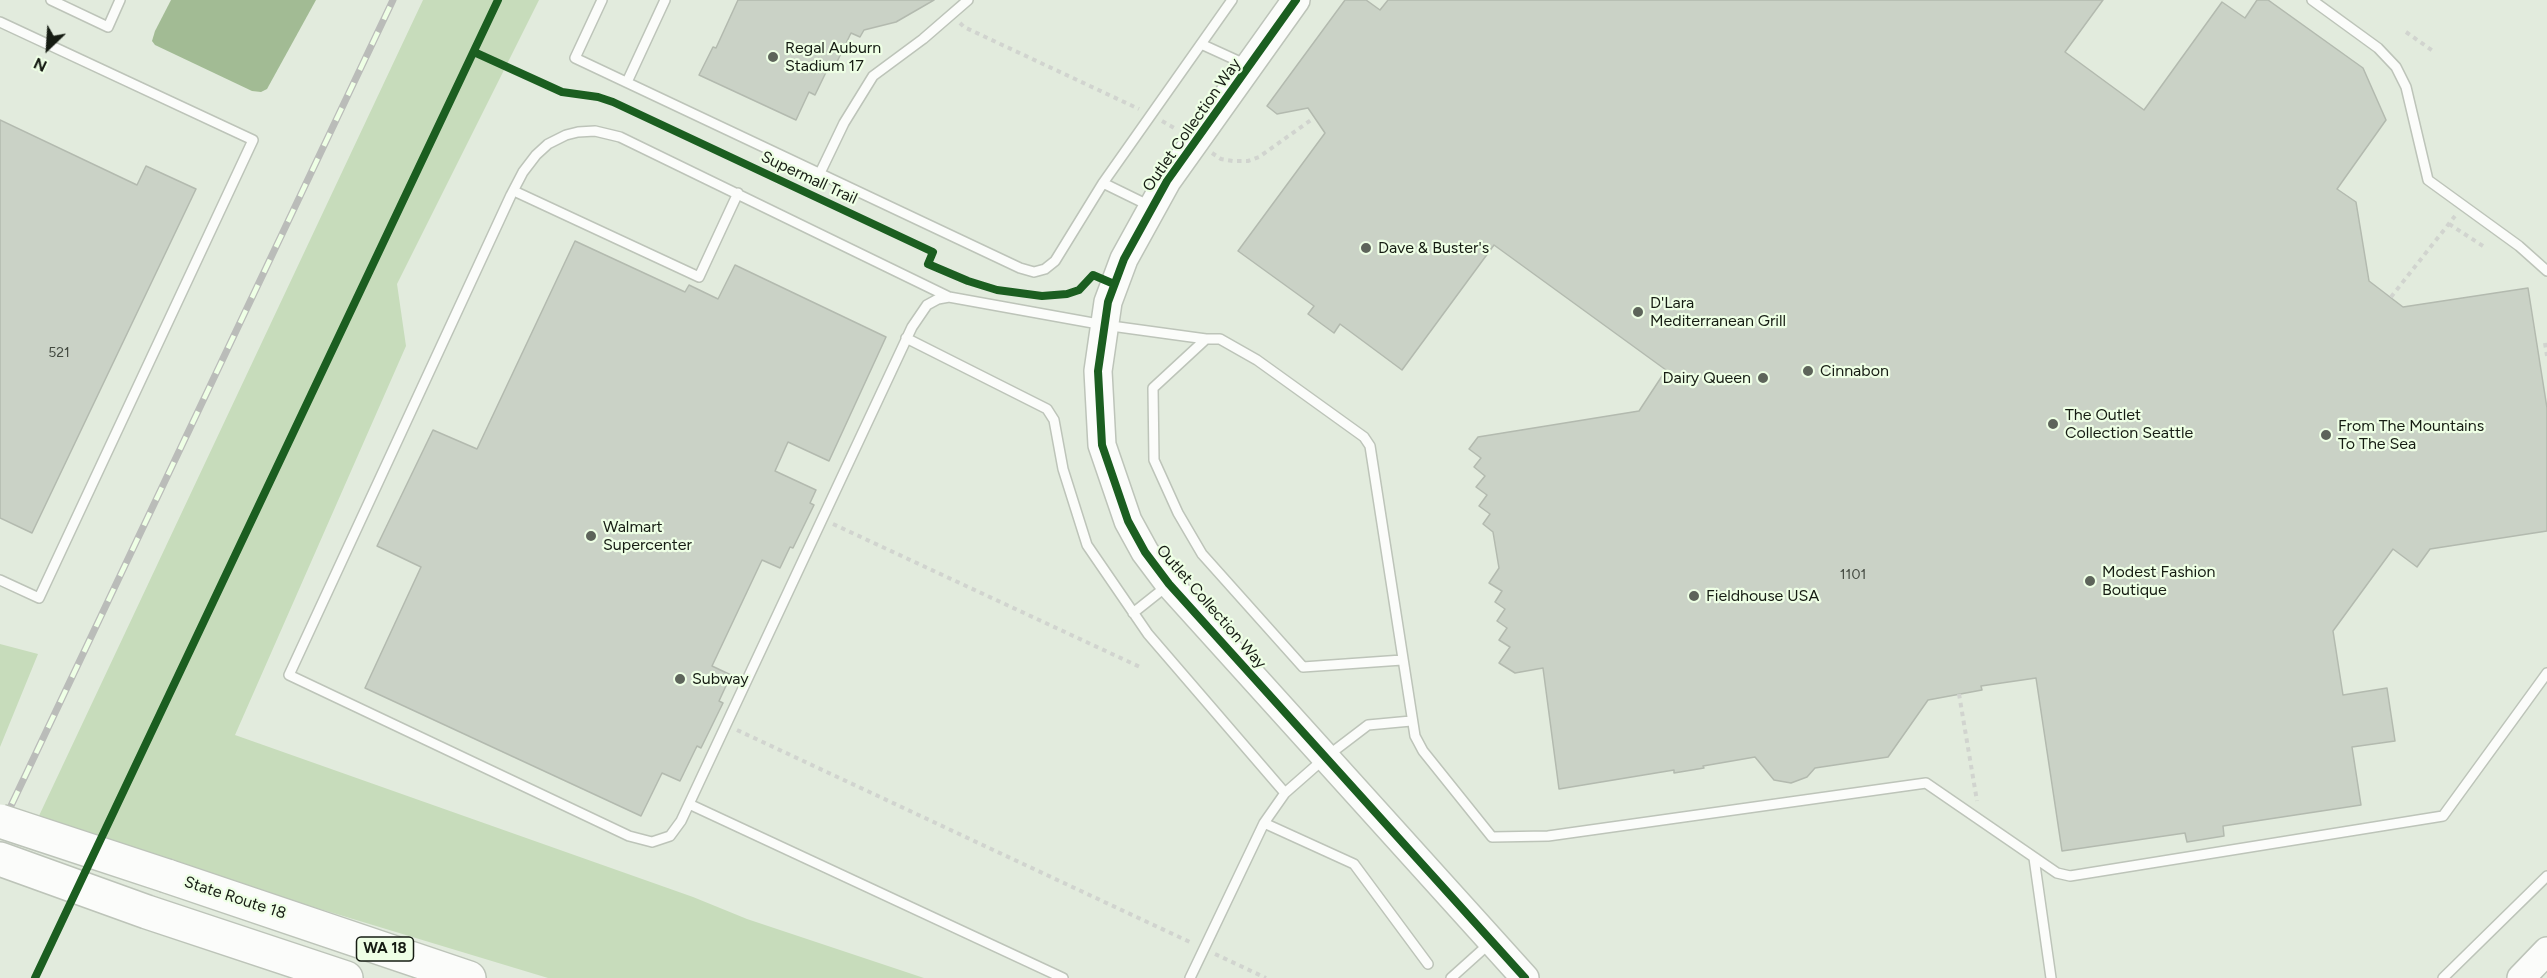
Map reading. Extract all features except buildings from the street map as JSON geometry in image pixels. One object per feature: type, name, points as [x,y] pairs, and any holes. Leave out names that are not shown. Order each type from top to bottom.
[{"type":"highway","name":"State Route 18","points":[[0,821],[469,978]]},
{"type":"highway","name":"WA 18","points":[[0,859],[147,912],[346,978]]},
{"type":"highway","points":[[0,870],[147,912]]},
{"type":"highway","points":[[301,920],[494,978]]},
{"type":"street","name":"Outlet Collection Way","points":[[1296,0],[1195,142],[1152,207],[1124,259],[1114,284],[1104,324],[1098,371],[1102,445],[1128,521],[1145,552],[1169,584],[1525,978]]},
{"type":"street","points":[[2521,978],[2547,951]]},
{"type":"lane","points":[[51,0],[108,27],[120,0]]},
{"type":"lane","points":[[602,0],[575,58],[1020,268],[1035,272],[1053,264],[1103,183],[1232,0]]},
{"type":"lane","points":[[627,82],[664,0]]},
{"type":"lane","points":[[820,173],[844,123],[873,76],[968,0]]},
{"type":"lane","points":[[2312,0],[2378,48],[2396,67],[2406,87],[2427,178],[2546,267]]},
{"type":"lane","points":[[0,21],[253,140],[39,598],[0,580]]},
{"type":"lane","points":[[1201,44],[1249,66]]},
{"type":"lane","points":[[949,297],[938,299],[927,305],[919,314],[906,338],[681,822],[670,836],[652,842],[637,840],[289,675],[514,190],[536,155],[548,144],[566,135],[595,131],[620,137],[949,297],[1104,324],[1220,339],[1234,345],[1368,440],[1415,736],[1423,751],[1492,837],[1548,836],[1922,783],[1933,786],[2060,875],[2070,876],[2436,819],[2448,811],[2547,673]]},
{"type":"lane","points":[[1103,183],[1152,207]]},
{"type":"lane","points":[[514,190],[699,277],[738,193]]},
{"type":"lane","points":[[906,338],[1047,410],[1054,420],[1063,469],[1087,545],[1133,613],[1285,793]]},
{"type":"lane","points":[[1206,339],[1153,388],[1154,459],[1178,513],[1202,554],[1304,667],[1402,660]]},
{"type":"lane","points":[[1133,613],[1169,584]]},
{"type":"lane","points":[[1190,978],[1264,823],[1285,793],[1326,757],[1368,725],[1412,721]]},
{"type":"lane","points":[[689,804],[1063,978]]},
{"type":"lane","points":[[1264,823],[1354,864],[1428,964]]},
{"type":"lane","points":[[2034,858],[2051,978]]},
{"type":"lane","points":[[2443,978],[2547,876]]},
{"type":"lane","points":[[1451,978],[1491,941]]},
{"type":"path","points":[[951,15],[964,27],[1151,115],[1221,159],[1233,162],[1248,161],[1258,157],[1311,120]]},
{"type":"path","points":[[2406,32],[2433,51]]},
{"type":"path","points":[[2391,297],[2463,206]]},
{"type":"path","points":[[2449,224],[2483,246]]},
{"type":"path","points":[[2545,343],[2547,356]]},
{"type":"path","points":[[822,519],[1140,667]]},
{"type":"path","points":[[1959,694],[1980,819]]},
{"type":"path","points":[[726,725],[1266,978]]},
{"type":"shaded area","points":[[171,0],[316,0],[267,89],[261,92],[252,91],[155,45],[152,41],[155,31]]},
{"type":"shaded area","points":[[423,0],[539,0],[397,284],[406,346],[235,735],[693,897],[747,919],[924,978],[548,978],[191,870],[37,820]]},
{"type":"shaded area","points":[[0,644],[38,654],[0,747]]},
{"type":"railway","points":[[0,829],[393,0]]},
{"type":"cycle path","points":[[35,978],[498,0]]},
{"type":"cycle path","points":[[1296,0],[1167,181],[1124,259],[1108,302],[1098,371],[1102,445],[1128,521],[1145,552],[1169,584],[1525,978]]},
{"type":"cycle path","name":"Supermall Trail","points":[[474,52],[562,92],[598,97],[613,102],[933,252],[928,264],[968,281],[997,290],[1042,296],[1067,294],[1079,290],[1093,275],[1114,284]]},
{"type":"place","name":"Regal Auburn Stadium 17","points":[[773,57]]},
{"type":"place","name":"Dave & Buster's","points":[[1366,248]]},
{"type":"place","name":"D'Lara Mediterranean Grill","points":[[1638,312]]},
{"type":"place","name":"Cinnabon","points":[[1808,371]]},
{"type":"place","name":"Dairy Queen","points":[[1763,378]]},
{"type":"place","name":"The Outlet Collection Seattle","points":[[2053,424]]},
{"type":"place","name":"From The Mountains To The Sea","points":[[2326,435]]},
{"type":"place","name":"Walmart Supercenter","points":[[591,536]]},
{"type":"place","name":"Modest Fashion Boutique","points":[[2090,581]]},
{"type":"place","name":"Fieldhouse USA","points":[[1694,596]]},
{"type":"place","name":"Subway","points":[[680,679]]}]
